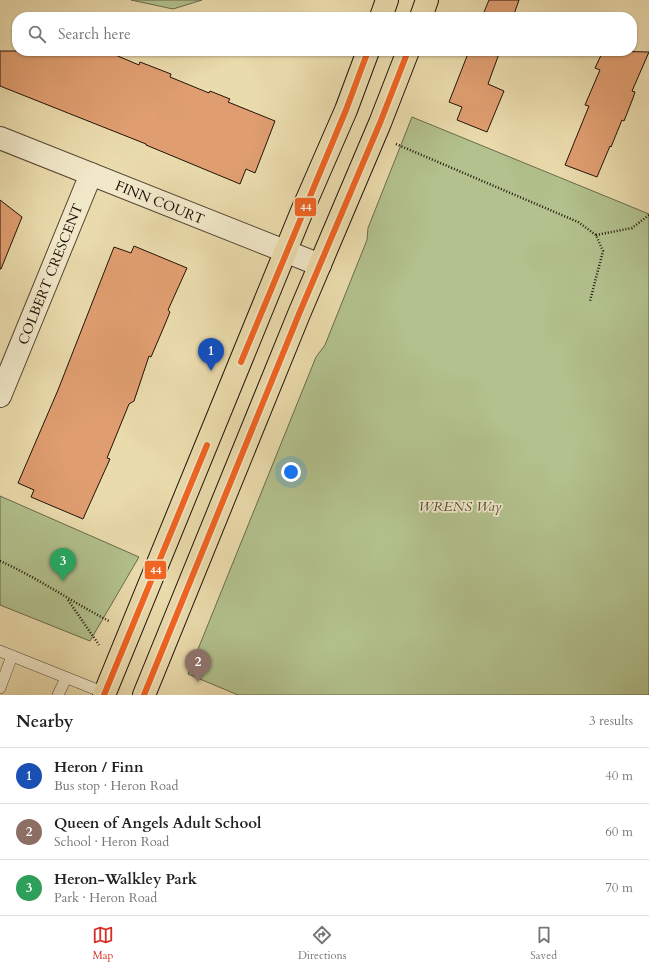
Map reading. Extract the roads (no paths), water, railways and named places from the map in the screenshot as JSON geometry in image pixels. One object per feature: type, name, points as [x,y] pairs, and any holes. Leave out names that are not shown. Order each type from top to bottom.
[{"type":"main road","points":[[383,12],[387,0]]},
{"type":"main road","points":[[423,12],[427,0]]},
{"type":"main road","points":[[105,694],[286,252],[346,110],[366,56]]},
{"type":"main road","points":[[144,695],[320,265],[375,135],[406,56]]},
{"type":"street","name":"FINN COURT","points":[[0,138],[320,265]]},
{"type":"street","name":"COLBERT CRESCENT","points":[[0,396],[91,174]]},
{"type":"lane","points":[[0,651],[105,694]]},
{"type":"lane","points":[[0,688],[12,656]]},
{"type":"lane","points":[[58,695],[66,678]]},
{"type":"place","name":"Heron / Finn","points":[[211,371]]},
{"type":"place","name":"Heron-Walkley Park","points":[[63,581]]},
{"type":"place","name":"Queen of Angels Adult School","points":[[198,682]]},
{"type":"park label","name":"WRENS Way","points":[[460,506]]}]
